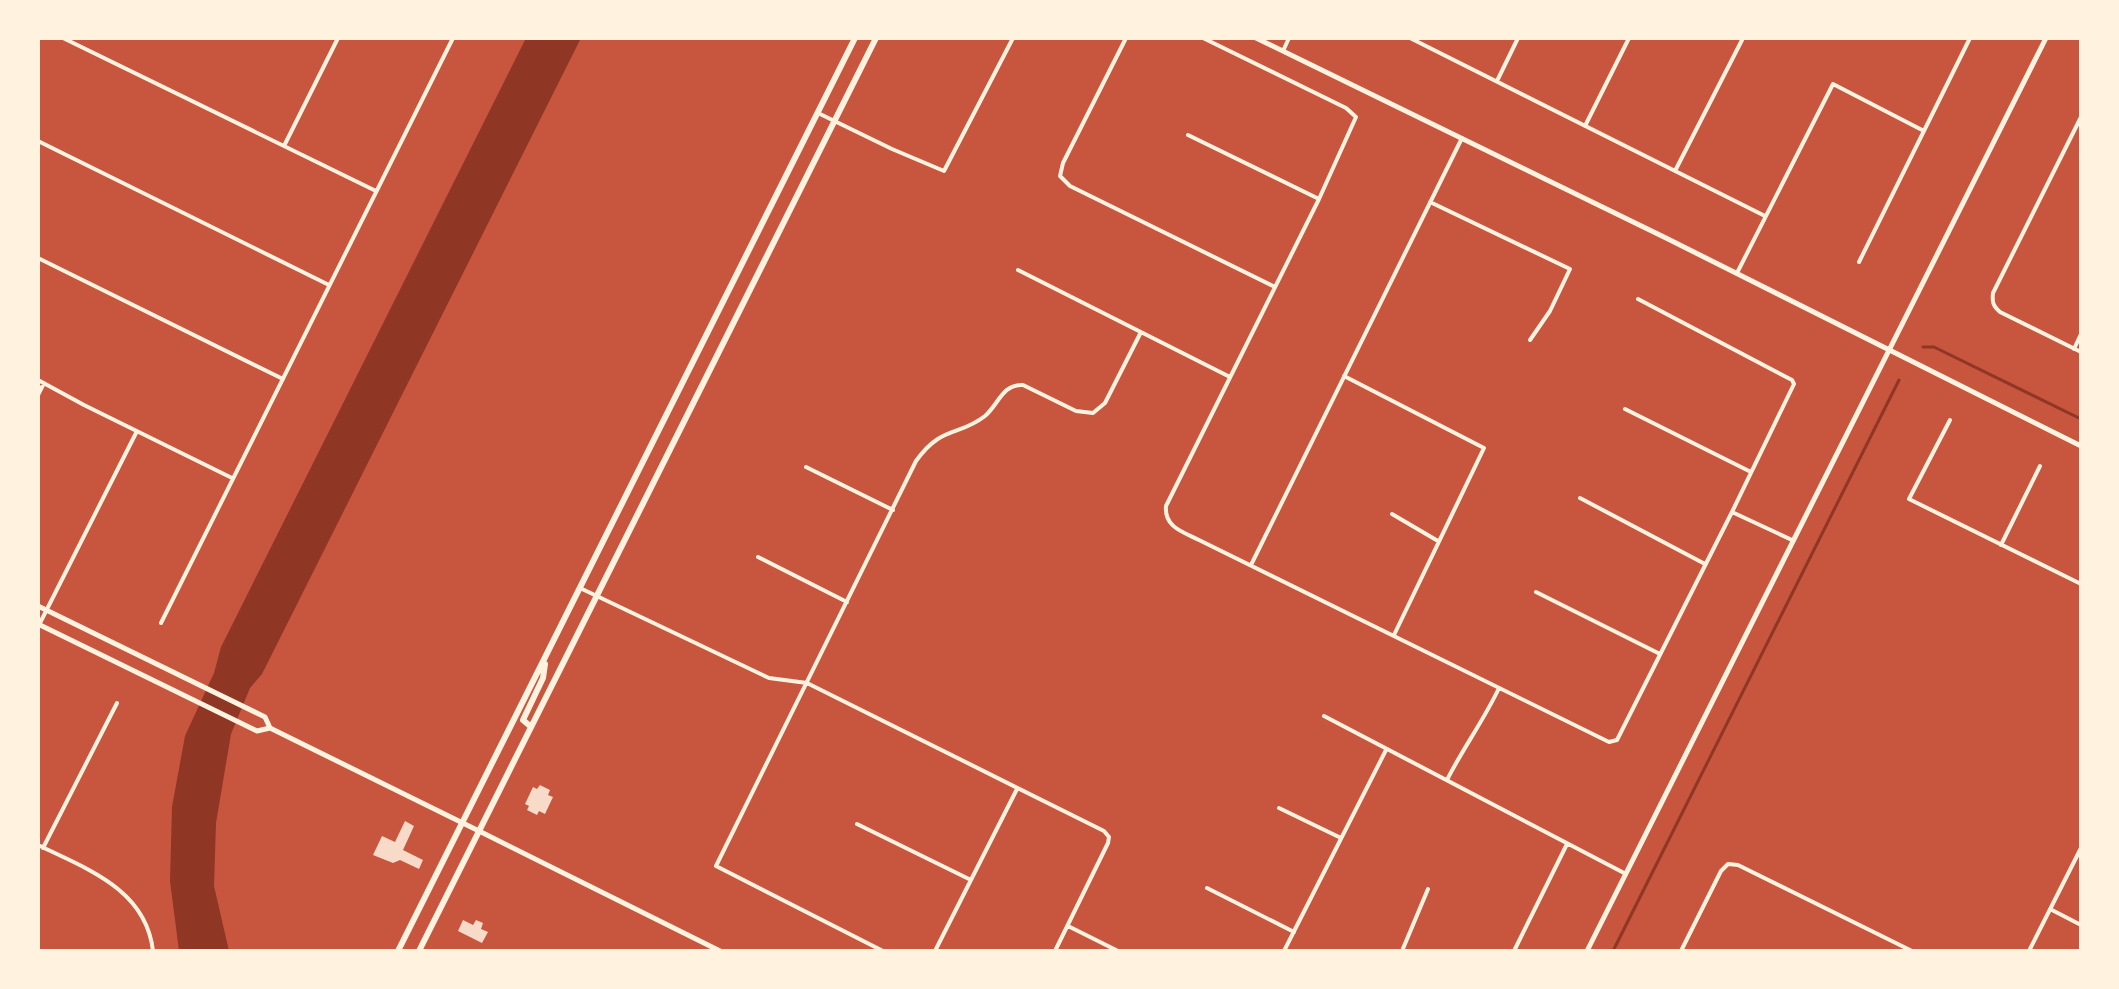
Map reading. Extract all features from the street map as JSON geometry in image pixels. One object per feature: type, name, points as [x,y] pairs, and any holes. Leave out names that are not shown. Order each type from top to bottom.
[{"type":"main road","points":[[398,951],[855,38]]},
{"type":"main road","points":[[419,951],[876,38]]},
{"type":"main road","points":[[1256,38],[2081,446]]},
{"type":"main road","points":[[1587,951],[2046,38]]},
{"type":"main road","points":[[38,606],[265,717],[270,728]]},
{"type":"main road","points":[[39,624],[257,731],[270,728],[720,951]]},
{"type":"main road","points":[[530,726],[523,720],[543,678],[546,656]]},
{"type":"street","points":[[63,38],[376,191]]},
{"type":"street","points":[[284,146],[338,38]]},
{"type":"street","points":[[161,623],[453,38]]},
{"type":"street","points":[[818,113],[944,171],[1013,38]]},
{"type":"street","points":[[1126,38],[1063,163],[1060,176],[1070,186],[1275,287]]},
{"type":"street","points":[[1203,38],[1346,108],[1356,117],[1319,199],[1166,506],[1165,516],[1176,528],[1609,742],[1617,740],[1732,512],[1793,382],[1638,299]]},
{"type":"street","points":[[1283,51],[1289,38]]},
{"type":"street","points":[[1410,38],[1765,216]]},
{"type":"street","points":[[1497,81],[1518,38]]},
{"type":"street","points":[[1585,126],[1629,38]]},
{"type":"street","points":[[1859,262],[1968,39]]},
{"type":"street","points":[[1675,171],[1742,40]]},
{"type":"street","points":[[1736,274],[1833,84],[1924,131]]},
{"type":"street","points":[[2081,117],[1993,293],[1994,307],[2000,312],[2081,352]]},
{"type":"street","points":[[1188,135],[1319,199]]},
{"type":"street","points":[[1251,565],[1462,138]]},
{"type":"street","points":[[38,141],[329,285]]},
{"type":"street","points":[[1430,202],[1570,269],[1550,311],[1530,340]]},
{"type":"street","points":[[38,258],[283,379]]},
{"type":"street","points":[[1018,270],[1230,377]]},
{"type":"street","points":[[883,951],[716,866],[916,461],[935,439],[985,416],[1003,392],[1016,385],[1023,385],[1076,411],[1093,413],[1105,403],[1141,332]]},
{"type":"street","points":[[2074,349],[2081,334]]},
{"type":"street","points":[[1344,376],[1484,448],[1394,635]]},
{"type":"street","points":[[38,380],[233,478]]},
{"type":"street","points":[[38,395],[44,383]]},
{"type":"street","points":[[1625,409],[1751,472]]},
{"type":"street","points":[[1950,420],[1909,499],[2081,584]]},
{"type":"street","points":[[39,624],[137,431]]},
{"type":"street","points":[[2001,545],[2040,466]]},
{"type":"street","points":[[806,467],[893,510]]},
{"type":"street","points":[[1580,498],[1705,564]]},
{"type":"street","points":[[1732,512],[1792,540]]},
{"type":"street","points":[[1392,514],[1439,541]]},
{"type":"street","points":[[758,557],[847,602]]},
{"type":"street","points":[[580,588],[769,678],[807,683],[1104,831],[1109,837],[1108,843],[1055,951]]},
{"type":"street","points":[[1536,592],[1660,654]]},
{"type":"street","points":[[1447,780],[1465,743],[1486,716],[1499,688]]},
{"type":"street","points":[[117,703],[41,846],[123,890],[141,915],[153,951]]},
{"type":"street","points":[[1324,716],[1626,874]]},
{"type":"street","points":[[1284,951],[1387,749]]},
{"type":"street","points":[[935,951],[1017,788]]},
{"type":"street","points":[[1279,808],[1341,838]]},
{"type":"street","points":[[857,824],[971,880]]},
{"type":"street","points":[[1514,951],[1567,844]]},
{"type":"street","points":[[2029,951],[2081,848]]},
{"type":"street","points":[[1681,951],[1721,871],[1728,864],[1738,865],[1912,951]]},
{"type":"street","points":[[1207,888],[1294,932]]},
{"type":"street","points":[[1402,951],[1428,889]]},
{"type":"street","points":[[2050,909],[2081,925]]},
{"type":"street","points":[[1068,926],[1118,951]]},
{"type":"shaded area","points":[[526,38],[581,38],[262,674],[250,688],[231,734],[216,823],[214,886],[229,951],[179,951],[170,881],[172,807],[185,736],[214,673],[221,647]]},
{"type":"building","points":[[540,785],[550,790],[548,795],[553,797],[545,814],[539,811],[537,815],[527,810],[529,806],[525,804],[533,787],[537,789]]},
{"type":"building","points":[[405,821],[414,826],[403,850],[423,860],[419,869],[400,860],[393,863],[373,855],[382,836],[395,842]]},
{"type":"building","points":[[463,920],[473,925],[476,920],[483,923],[481,929],[488,932],[482,943],[458,931]]},
{"type":"waterway","points":[[1923,347],[1934,347],[2081,419]]},
{"type":"waterway","points":[[1613,951],[1899,380]]}]
